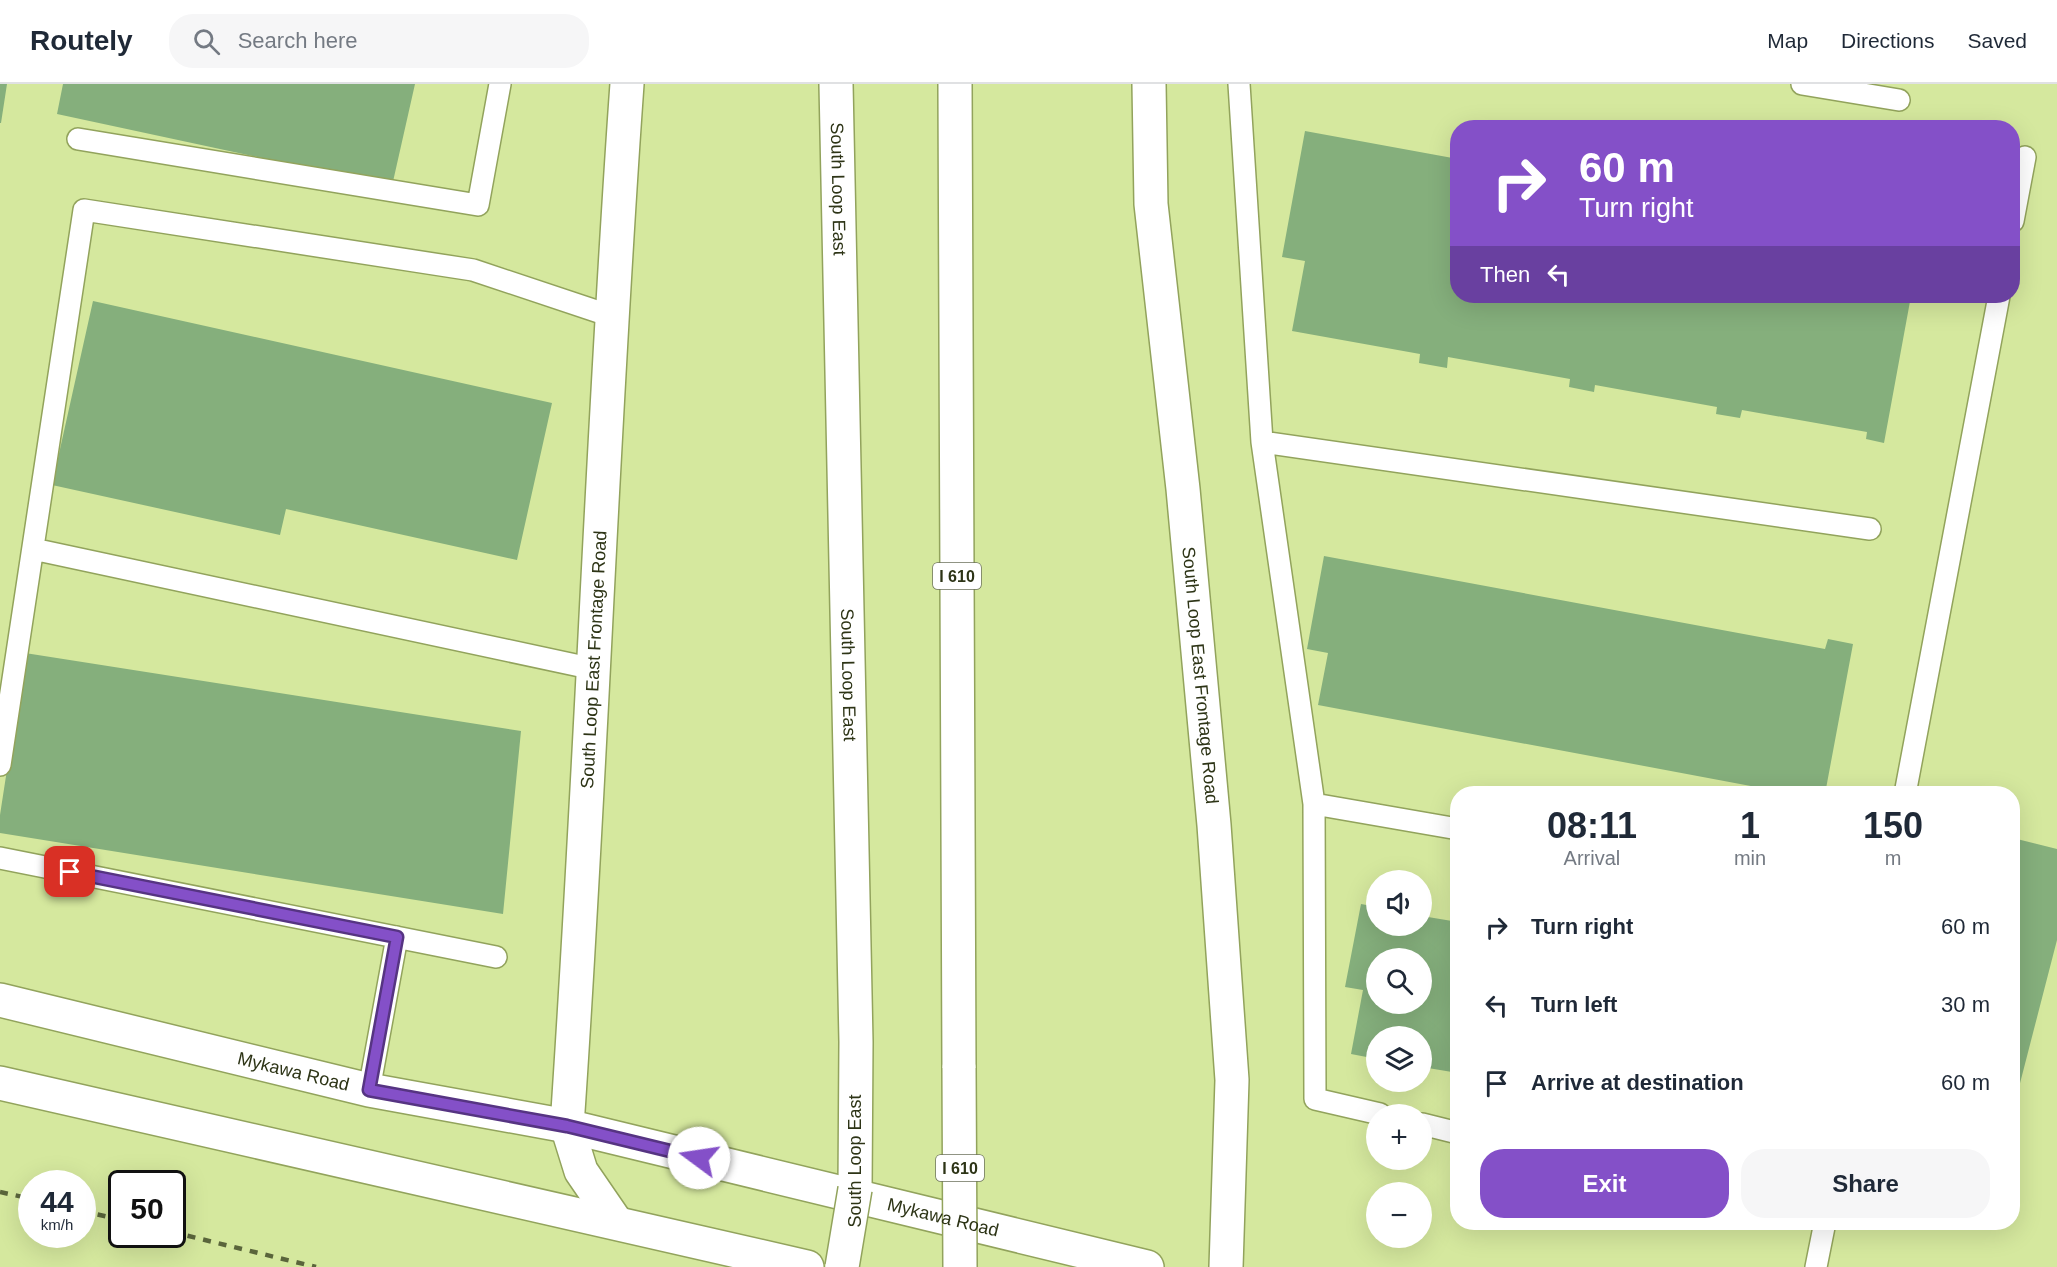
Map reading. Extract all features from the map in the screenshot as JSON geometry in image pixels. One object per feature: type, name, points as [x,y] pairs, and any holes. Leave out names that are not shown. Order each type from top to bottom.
[{"type":"main road","name":"South Loop East Frontage Road","points":[[616,1222],[581,1171],[567,1126],[594,669],[611,316],[627,84]]},
{"type":"main road","name":"South Loop East","points":[[836,84],[856,1042],[856,1267]]},
{"type":"main road","name":"I 610","points":[[955,84],[960,1267]]},
{"type":"main road","name":"South Loop East Frontage Road","points":[[1149,84],[1151,204],[1183,489],[1214,825],[1232,1068],[1226,1267]]},
{"type":"main road","name":"Mykawa Road","points":[[0,1000],[369,1090],[567,1126],[1147,1267]]},
{"type":"main road","points":[[0,1083],[807,1267]]},
{"type":"main road","points":[[842,1267],[855,1189]]},
{"type":"lane","points":[[78,139],[478,205],[501,84]]},
{"type":"lane","points":[[1239,84],[1262,442],[1314,804],[1315,1100],[1366,1111]]},
{"type":"lane","points":[[1802,84],[1899,100]]},
{"type":"lane","points":[[2020,184],[2025,157]]},
{"type":"lane","points":[[0,765],[84,210],[474,270],[611,316]]},
{"type":"lane","points":[[1907,786],[1998,303]]},
{"type":"lane","points":[[1262,442],[1870,529]]},
{"type":"lane","points":[[33,549],[594,669]]},
{"type":"lane","points":[[1314,804],[1450,828]]},
{"type":"lane","points":[[0,858],[496,957]]},
{"type":"lane","points":[[369,1090],[397,937]]},
{"type":"lane","points":[[1432,1126],[1450,1131]]},
{"type":"lane","points":[[1816,1267],[1823,1230]]},
{"type":"building","points":[[0,84],[7,84],[1,123],[0,123]]},
{"type":"building","points":[[63,84],[415,84],[392,186],[57,114]]},
{"type":"building","points":[[1305,131],[1450,158],[1450,303],[1910,303],[1884,443],[1866,439],[1867,432],[1742,410],[1740,418],[1716,414],[1717,407],[1595,385],[1594,392],[1569,387],[1570,379],[1448,357],[1447,368],[1419,363],[1420,354],[1292,331],[1305,261],[1282,257]]},
{"type":"building","points":[[93,301],[552,403],[517,560],[286,509],[280,535],[52,485]]},
{"type":"building","points":[[1324,556],[1825,649],[1828,639],[1853,644],[1826,786],[1751,786],[1318,705],[1328,653],[1307,649]]},
{"type":"building","points":[[25,653],[521,731],[503,914],[0,833],[0,815]]},
{"type":"building","points":[[2020,840],[2057,849],[2057,940],[2020,1083]]},
{"type":"building","points":[[1361,904],[1366,905],[1366,936],[1432,936],[1432,918],[1450,921],[1450,1072],[1432,1069],[1432,1026],[1366,1026],[1366,1057],[1351,1054],[1363,990],[1345,987]]},
{"type":"railway","points":[[0,1192],[18,1196]]},
{"type":"railway","points":[[96,1214],[108,1217]]},
{"type":"railway","points":[[186,1235],[316,1267]]},
{"type":"route","points":[[70,872],[397,937],[369,1090],[567,1126],[699,1158]]}]
